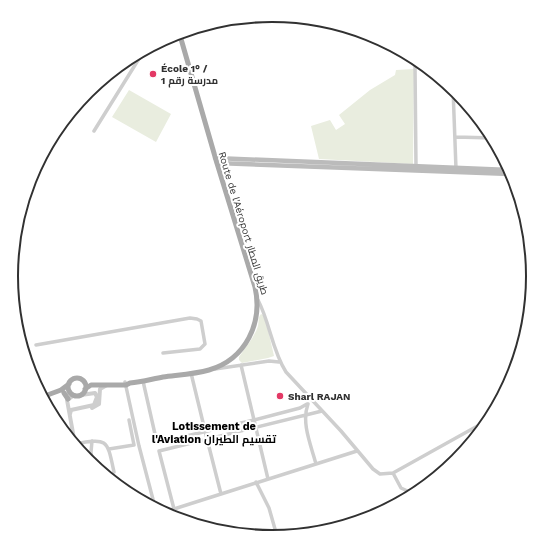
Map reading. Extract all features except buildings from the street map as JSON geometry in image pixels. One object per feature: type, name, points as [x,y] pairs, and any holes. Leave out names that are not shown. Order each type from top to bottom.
[{"type":"main road","name":"Route de l'Aéroport طريق المطار","points":[[85,389],[91,385],[107,385],[143,381],[210,370],[231,359],[238,353],[249,339],[255,323],[258,300],[181,39]]},
{"type":"main road","points":[[216,161],[456,170]]},
{"type":"main road","points":[[323,165],[416,167],[505,173]]},
{"type":"main road","points":[[486,172],[504,171]]},
{"type":"main road","points":[[48,395],[61,390],[75,379],[79,379],[83,382],[85,389],[81,394],[49,396]]},
{"type":"main road","name":"Route de l'Aéroport طريق المطار","points":[[83,382],[127,383]]},
{"type":"main road","points":[[68,399],[69,384]]},
{"type":"street","points":[[94,130],[138,60]]},
{"type":"street","points":[[415,65],[416,167]]},
{"type":"street","points":[[454,98],[456,170]]},
{"type":"street","points":[[456,137],[485,138]]},
{"type":"street","points":[[258,300],[266,319],[279,362],[309,402],[322,411],[376,472],[385,474],[393,473],[476,427]]},
{"type":"street","points":[[36,345],[190,318],[201,321],[205,344],[200,349],[163,353]]},
{"type":"street","points":[[210,370],[269,361],[279,362]]},
{"type":"street","points":[[241,365],[268,479]]},
{"type":"street","points":[[191,373],[221,494]]},
{"type":"street","points":[[143,381],[174,509],[357,451]]},
{"type":"street","points":[[127,383],[139,446],[153,499]]},
{"type":"street","points":[[70,414],[71,411],[94,408],[98,406],[100,391],[107,385]]},
{"type":"street","points":[[70,414],[71,410],[94,405],[97,397],[95,393],[81,394]]},
{"type":"street","points":[[68,399],[73,433]]},
{"type":"street","points":[[309,402],[305,416],[316,464]]},
{"type":"street","points":[[157,443],[300,408],[309,402]]},
{"type":"street","points":[[159,451],[322,411]]},
{"type":"street","points":[[109,449],[134,445],[129,420]]},
{"type":"street","points":[[91,454],[92,441]]},
{"type":"street","points":[[81,443],[102,441],[109,449],[114,472]]},
{"type":"street","points":[[393,473],[401,488],[407,491]]},
{"type":"street","points":[[256,482],[269,508],[275,530]]},
{"type":"shaded area","points":[[414,69],[413,164],[319,159],[311,126],[330,120],[336,130],[345,124],[339,115],[370,90],[395,75],[396,70]]},
{"type":"shaded area","points":[[129,90],[171,114],[156,142],[112,117]]},
{"type":"shaded area","points":[[261,314],[266,321],[274,356],[242,363],[239,360],[239,357],[250,342],[258,326]]},
{"type":"place","name":"École 1° / مدرسة رقم 1","points":[[153,74]]},
{"type":"place","name":"Sharl RAJAN","points":[[280,396]]},
{"type":"district","name":"Lotissement de l'Aviation تقسيم الطيران","points":[[214,432]]}]
